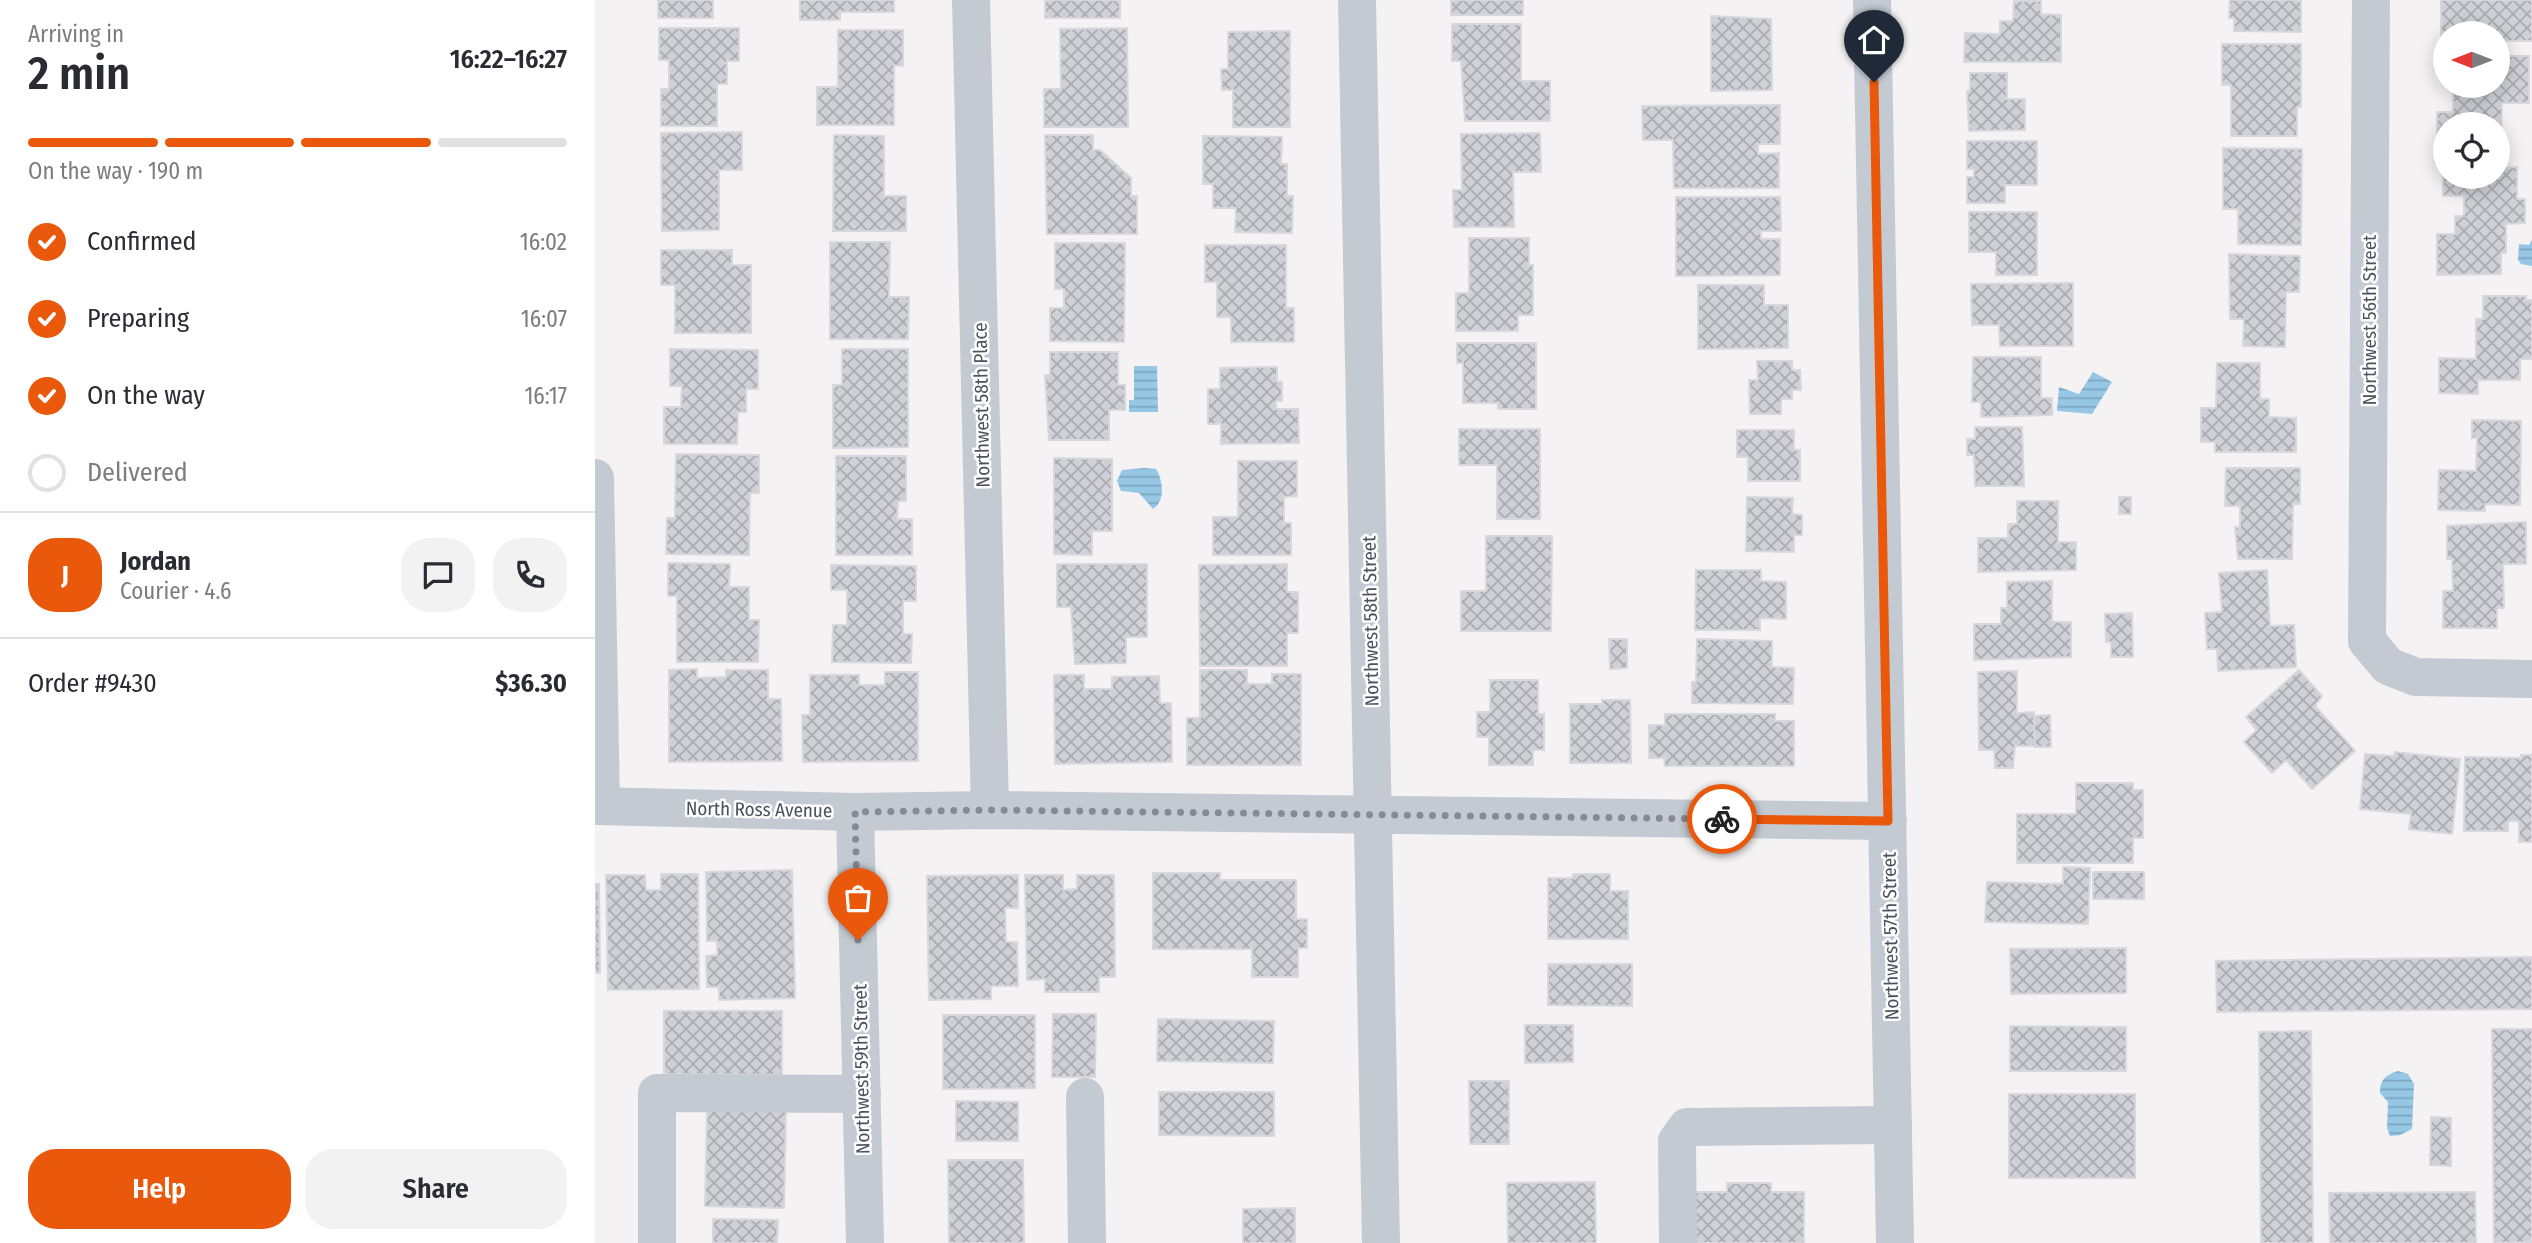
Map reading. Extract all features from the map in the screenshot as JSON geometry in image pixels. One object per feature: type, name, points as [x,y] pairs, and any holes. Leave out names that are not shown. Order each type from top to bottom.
[{"type":"street","name":"Northwest 58th Place","points":[[971,0],[990,810]]},
{"type":"street","name":"Northwest 58th Street","points":[[1357,0],[1375,815],[1381,1243]]},
{"type":"street","name":"Northwest 57th Street","points":[[1872,0],[1895,1243]]},
{"type":"street","name":"Northwest 56th Street","points":[[2371,0],[2367,641],[2388,666],[2416,677],[2532,679]]},
{"type":"street","points":[[595,478],[598,806]]},
{"type":"street","name":"North Ross Avenue","points":[[598,806],[855,812],[990,810],[1888,821]]},
{"type":"street","name":"Northwest 59th Street","points":[[855,812],[865,1243]]},
{"type":"street","points":[[657,1243],[657,1093],[862,1094]]},
{"type":"street","points":[[1086,1097],[1087,1243]]},
{"type":"street","points":[[1678,1243],[1677,1141],[1687,1127],[1893,1125]]},
{"type":"water","points":[[2532,240],[2532,266],[2521,264],[2518,260],[2519,244],[2529,245]]},
{"type":"water","points":[[1134,366],[1157,366],[1158,412],[1129,412],[1129,400],[1134,400]]},
{"type":"water","points":[[2093,372],[2112,382],[2092,414],[2057,411],[2059,387],[2079,394]]},
{"type":"water","points":[[1156,469],[1162,484],[1162,496],[1153,509],[1139,493],[1121,491],[1117,481],[1122,470]]},
{"type":"water","points":[[2398,1071],[2408,1074],[2414,1084],[2412,1129],[2390,1136],[2387,1128],[2388,1102],[2380,1093],[2380,1088],[2384,1078]]},
{"type":"building","points":[[658,0],[713,0],[713,18],[658,18]]},
{"type":"building","points":[[800,0],[894,0],[894,12],[840,12],[840,20],[800,20]]},
{"type":"building","points":[[1045,0],[1120,0],[1120,18],[1045,18]]},
{"type":"building","points":[[1451,0],[1523,0],[1523,15],[1451,15]]},
{"type":"building","points":[[2230,0],[2301,0],[2301,32],[2234,31],[2234,18],[2229,18]]},
{"type":"building","points":[[2441,0],[2532,0],[2532,41],[2510,41],[2510,21],[2441,21]]},
{"type":"building","points":[[2014,1],[2041,1],[2041,14],[2061,15],[2061,62],[1964,62],[1965,33],[2000,34],[2000,21],[2013,21]]},
{"type":"building","points":[[1711,16],[1771,19],[1772,90],[1711,91]]},
{"type":"building","points":[[1452,24],[1521,24],[1521,81],[1550,81],[1550,121],[1465,121],[1461,61],[1452,61]]},
{"type":"building","points":[[659,28],[739,28],[739,61],[727,61],[727,84],[717,84],[717,126],[661,126],[661,89],[669,89],[669,60],[659,60]]},
{"type":"building","points":[[1127,28],[1128,127],[1044,127],[1044,89],[1061,89],[1060,29]]},
{"type":"building","points":[[838,30],[903,30],[903,66],[894,65],[894,125],[817,125],[817,87],[838,87]]},
{"type":"building","points":[[1290,31],[1290,127],[1233,127],[1233,90],[1222,90],[1221,69],[1228,69],[1228,32]]},
{"type":"building","points":[[2222,44],[2301,44],[2301,107],[2297,107],[2297,136],[2231,136],[2231,85],[2222,85]]},
{"type":"building","points":[[2510,56],[2529,56],[2529,103],[2502,103],[2502,112],[2453,112],[2453,98],[2510,98]]},
{"type":"building","points":[[1970,73],[2007,73],[2007,99],[2025,99],[2025,130],[1969,131],[1967,91],[1970,91]]},
{"type":"building","points":[[1780,105],[1780,144],[1758,144],[1758,154],[1779,153],[1779,188],[1674,188],[1673,140],[1643,140],[1642,106]]},
{"type":"building","points":[[742,132],[742,170],[719,170],[719,230],[662,231],[661,133]]},
{"type":"building","points":[[1540,133],[1541,172],[1513,172],[1514,227],[1454,227],[1453,190],[1462,190],[1461,134]]},
{"type":"building","points":[[834,135],[884,136],[884,196],[906,196],[906,231],[833,231]]},
{"type":"building","points":[[1045,135],[1093,135],[1093,150],[1100,150],[1131,178],[1131,196],[1137,196],[1137,234],[1047,234]]},
{"type":"building","points":[[1203,136],[1282,137],[1281,164],[1287,164],[1287,196],[1293,196],[1292,233],[1235,232],[1236,208],[1213,208],[1213,184],[1203,184]]},
{"type":"building","points":[[1967,141],[2037,141],[2037,185],[2005,185],[2005,203],[1967,203],[1967,177],[1974,177],[1974,169],[1967,169]]},
{"type":"building","points":[[2223,148],[2302,149],[2301,245],[2238,244],[2238,209],[2223,209]]},
{"type":"building","points":[[2510,167],[2517,167],[2517,199],[2525,199],[2525,223],[2506,224],[2506,253],[2501,253],[2501,274],[2437,275],[2437,234],[2455,234],[2455,216],[2464,216],[2464,196],[2443,196],[2443,189],[2510,189]]},
{"type":"building","points":[[1676,197],[1780,197],[1781,231],[1761,231],[1761,239],[1780,239],[1780,275],[1676,276]]},
{"type":"building","points":[[1969,212],[2037,212],[2037,275],[1996,275],[1996,252],[1969,252]]},
{"type":"building","points":[[1469,238],[1529,238],[1529,265],[1533,265],[1533,315],[1518,315],[1518,331],[1456,331],[1456,293],[1469,293]]},
{"type":"building","points":[[830,242],[890,242],[889,297],[909,297],[908,339],[830,339]]},
{"type":"building","points":[[1055,243],[1125,243],[1124,342],[1050,341],[1050,308],[1064,308],[1064,289],[1055,289]]},
{"type":"building","points":[[1205,245],[1286,245],[1286,308],[1294,308],[1294,342],[1231,342],[1231,317],[1217,317],[1217,282],[1205,282]]},
{"type":"building","points":[[661,250],[732,250],[732,265],[751,265],[751,333],[675,333],[675,285],[661,285]]},
{"type":"building","points":[[2229,254],[2300,256],[2299,292],[2286,292],[2285,347],[2243,346],[2244,319],[2230,319]]},
{"type":"building","points":[[2073,283],[2073,346],[2000,346],[1999,325],[1972,325],[1971,284]]},
{"type":"building","points":[[1698,285],[1764,285],[1764,305],[1788,305],[1788,348],[1698,349]]},
{"type":"building","points":[[2483,296],[2526,296],[2526,300],[2532,300],[2532,359],[2520,359],[2520,380],[2478,380],[2478,394],[2439,393],[2439,358],[2476,359],[2476,319],[2483,319]]},
{"type":"building","points":[[1457,343],[1536,343],[1536,409],[1498,409],[1498,403],[1463,403],[1463,363],[1457,363]]},
{"type":"building","points":[[670,349],[758,350],[758,389],[746,389],[746,412],[738,412],[737,444],[664,444],[664,407],[681,407],[682,386],[670,386]]},
{"type":"building","points":[[842,349],[908,349],[908,447],[833,448],[833,385],[842,385]]},
{"type":"building","points":[[1050,352],[1118,352],[1118,385],[1125,385],[1125,410],[1109,410],[1109,440],[1049,440],[1045,375],[1050,375]]},
{"type":"building","points":[[1973,357],[2041,357],[2041,398],[2052,398],[2052,415],[1981,417],[1981,402],[1972,402]]},
{"type":"building","points":[[1757,361],[1792,361],[1792,370],[1800,370],[1801,390],[1792,390],[1792,399],[1781,399],[1781,414],[1750,414],[1749,380],[1758,380]]},
{"type":"building","points":[[2217,363],[2260,363],[2260,399],[2269,399],[2269,417],[2296,418],[2296,452],[2215,452],[2215,442],[2201,442],[2201,408],[2216,408]]},
{"type":"building","points":[[1277,367],[1277,382],[1282,382],[1282,401],[1276,401],[1276,409],[1298,409],[1299,443],[1221,444],[1221,424],[1208,424],[1208,389],[1220,389],[1220,368]]},
{"type":"building","points":[[2472,420],[2521,421],[2520,505],[2485,504],[2485,511],[2438,510],[2439,470],[2476,471],[2477,438],[2472,438]]},
{"type":"building","points":[[1975,427],[2022,427],[2024,486],[1975,486],[1974,455],[1967,455],[1967,439],[1975,439]]},
{"type":"building","points":[[1459,429],[1540,429],[1540,519],[1497,519],[1497,465],[1459,465]]},
{"type":"building","points":[[1737,430],[1794,430],[1794,450],[1800,450],[1800,481],[1748,481],[1748,457],[1737,457]]},
{"type":"building","points":[[676,454],[759,455],[759,493],[750,493],[749,555],[666,554],[667,518],[675,518]]},
{"type":"building","points":[[836,456],[906,456],[906,501],[898,501],[897,519],[912,519],[912,555],[836,555]]},
{"type":"building","points":[[1054,458],[1112,459],[1112,531],[1092,531],[1092,555],[1054,554]]},
{"type":"building","points":[[1238,461],[1297,461],[1297,496],[1284,497],[1284,523],[1291,523],[1291,555],[1213,555],[1213,517],[1238,517]]},
{"type":"building","points":[[2226,468],[2300,468],[2300,504],[2293,504],[2292,559],[2238,559],[2235,527],[2240,527],[2240,506],[2225,506]]},
{"type":"building","points":[[1747,497],[1793,498],[1792,514],[1802,515],[1802,535],[1794,535],[1794,552],[1746,551]]},
{"type":"building","points":[[2119,497],[2131,497],[2131,514],[2119,514]]},
{"type":"building","points":[[2017,501],[2058,501],[2058,542],[2076,542],[2076,570],[1978,572],[1978,538],[2008,538],[2008,524],[2017,524]]},
{"type":"building","points":[[2526,522],[2526,564],[2503,564],[2504,608],[2497,608],[2497,628],[2443,628],[2443,591],[2453,591],[2452,559],[2447,559],[2447,526]]},
{"type":"building","points":[[1486,536],[1552,536],[1551,631],[1461,631],[1461,591],[1486,591]]},
{"type":"building","points":[[668,563],[730,564],[729,587],[749,587],[749,620],[759,620],[758,662],[677,662],[677,596],[668,596]]},
{"type":"building","points":[[1057,564],[1147,564],[1147,637],[1126,637],[1126,663],[1075,664],[1071,607],[1057,607]]},
{"type":"building","points":[[1287,564],[1287,592],[1298,592],[1298,633],[1287,633],[1287,666],[1200,666],[1199,565]]},
{"type":"building","points":[[831,565],[916,566],[916,601],[903,601],[903,634],[912,634],[911,663],[832,662],[833,625],[847,625],[847,590],[831,590]]},
{"type":"building","points":[[1696,570],[1761,570],[1761,581],[1786,582],[1786,619],[1760,618],[1760,630],[1695,630]]},
{"type":"building","points":[[2267,570],[2270,626],[2294,625],[2296,667],[2218,671],[2217,649],[2207,649],[2205,613],[2222,612],[2219,573]]},
{"type":"building","points":[[2052,581],[2052,622],[2071,622],[2071,657],[1974,660],[1974,624],[2001,624],[2001,608],[2007,608],[2007,582]]},
{"type":"building","points":[[2132,613],[2133,657],[2111,657],[2111,642],[2106,642],[2105,614]]},
{"type":"building","points":[[1609,639],[1627,639],[1627,668],[1610,669]]},
{"type":"building","points":[[1697,639],[1772,641],[1772,667],[1794,668],[1793,704],[1692,703],[1692,682],[1696,682]]},
{"type":"building","points":[[697,669],[697,678],[726,677],[726,670],[768,670],[768,699],[781,699],[782,761],[669,762],[669,670]]},
{"type":"building","points":[[1200,670],[1247,670],[1247,684],[1272,684],[1272,674],[1301,674],[1301,765],[1187,765],[1187,718],[1200,718]]},
{"type":"building","points":[[2299,670],[2322,696],[2315,706],[2355,751],[2312,789],[2286,760],[2272,773],[2244,742],[2257,730],[2246,717]]},
{"type":"building","points":[[2017,671],[2017,713],[2034,712],[2035,746],[2015,746],[2013,768],[1995,768],[1994,750],[1979,750],[1978,672]]},
{"type":"building","points":[[885,672],[918,672],[918,761],[803,762],[802,715],[810,715],[810,675],[859,675],[859,685],[885,685]]},
{"type":"building","points":[[1054,675],[1084,675],[1084,689],[1112,689],[1112,677],[1159,676],[1160,703],[1171,703],[1172,762],[1055,764]]},
{"type":"building","points":[[1490,680],[1538,680],[1538,714],[1544,714],[1544,750],[1533,750],[1533,765],[1489,765],[1489,737],[1477,737],[1477,712],[1490,712]]},
{"type":"building","points":[[1602,700],[1630,700],[1631,763],[1570,763],[1570,704],[1602,704]]},
{"type":"building","points":[[1665,714],[1775,714],[1775,721],[1794,721],[1794,766],[1665,766],[1664,758],[1649,758],[1649,725],[1665,725]]},
{"type":"building","points":[[2050,715],[2051,747],[2035,747],[2034,716]]},
{"type":"building","points":[[2395,752],[2460,759],[2452,834],[2409,829],[2411,814],[2360,809],[2365,754],[2394,756]]},
{"type":"building","points":[[2521,755],[2532,755],[2532,842],[2519,842],[2519,821],[2508,821],[2508,831],[2464,831],[2465,757],[2521,758]]},
{"type":"building","points":[[2076,783],[2133,783],[2133,790],[2143,790],[2143,838],[2133,838],[2133,863],[2017,863],[2017,814],[2076,814]]},
{"type":"building","points":[[2063,867],[2090,868],[2088,924],[1985,922],[1987,882],[2063,884]]},
{"type":"building","points":[[792,870],[795,998],[719,1000],[719,987],[707,987],[706,956],[717,955],[717,941],[707,941],[706,872]]},
{"type":"building","points":[[2093,872],[2144,872],[2144,899],[2093,899]]},
{"type":"building","points":[[1153,873],[1220,873],[1220,880],[1296,880],[1296,919],[1307,919],[1307,948],[1298,948],[1298,977],[1252,977],[1252,949],[1153,949]]},
{"type":"building","points":[[661,874],[698,874],[699,989],[608,990],[606,875],[645,875],[646,890],[661,890]]},
{"type":"building","points":[[1573,874],[1610,874],[1610,891],[1628,891],[1628,939],[1548,939],[1548,878],[1573,878]]},
{"type":"building","points":[[1018,875],[1018,908],[1005,908],[1006,942],[1017,942],[1018,986],[991,986],[991,999],[929,1000],[927,876]]},
{"type":"building","points":[[1025,875],[1063,875],[1063,890],[1077,889],[1077,875],[1114,875],[1115,977],[1099,977],[1099,992],[1045,992],[1045,979],[1027,980]]},
{"type":"building","points":[[595,884],[599,884],[600,973],[595,973]]},
{"type":"building","points":[[2126,948],[2126,993],[2011,994],[2010,949]]},
{"type":"building","points":[[2532,957],[2532,1009],[2217,1012],[2216,961]]},
{"type":"building","points":[[1548,964],[1632,964],[1632,1006],[1548,1005]]},
{"type":"building","points":[[664,1011],[782,1011],[782,1075],[664,1074]]},
{"type":"building","points":[[1053,1014],[1096,1014],[1095,1077],[1052,1077]]},
{"type":"building","points":[[943,1015],[1035,1015],[1035,1088],[943,1089]]},
{"type":"building","points":[[1158,1019],[1274,1021],[1273,1063],[1157,1061]]},
{"type":"building","points":[[1525,1025],[1573,1025],[1573,1062],[1525,1063]]},
{"type":"building","points":[[2010,1026],[2126,1027],[2126,1071],[2010,1071]]},
{"type":"building","points":[[2492,1029],[2532,1029],[2532,1242],[2494,1243]]},
{"type":"building","points":[[2311,1031],[2313,1243],[2261,1243],[2259,1032]]},
{"type":"building","points":[[1469,1081],[1509,1081],[1509,1144],[1470,1144]]},
{"type":"building","points":[[1159,1092],[1274,1092],[1274,1136],[1159,1135]]},
{"type":"building","points":[[2009,1094],[2135,1094],[2135,1178],[2009,1178]]},
{"type":"building","points":[[956,1101],[1018,1102],[1018,1141],[956,1141]]},
{"type":"building","points":[[707,1109],[786,1110],[784,1208],[705,1206]]},
{"type":"building","points":[[2431,1117],[2451,1118],[2451,1166],[2430,1165]]},
{"type":"building","points":[[948,1160],[1023,1160],[1024,1243],[949,1243]]},
{"type":"building","points":[[1595,1182],[1596,1243],[1508,1243],[1507,1183]]},
{"type":"building","points":[[1727,1183],[1771,1183],[1771,1192],[1804,1192],[1804,1243],[1692,1243],[1692,1192],[1727,1192]]},
{"type":"building","points":[[2475,1192],[2476,1243],[2330,1243],[2329,1193]]},
{"type":"building","points":[[1295,1208],[1295,1243],[1243,1243],[1243,1209]]},
{"type":"building","points":[[713,1219],[778,1220],[777,1243],[713,1243]]},
{"type":"way so far","points":[[858,940],[855,812],[990,810],[1722,819]]},
{"type":"route","points":[[1722,819],[1888,821],[1874,82]]}]
